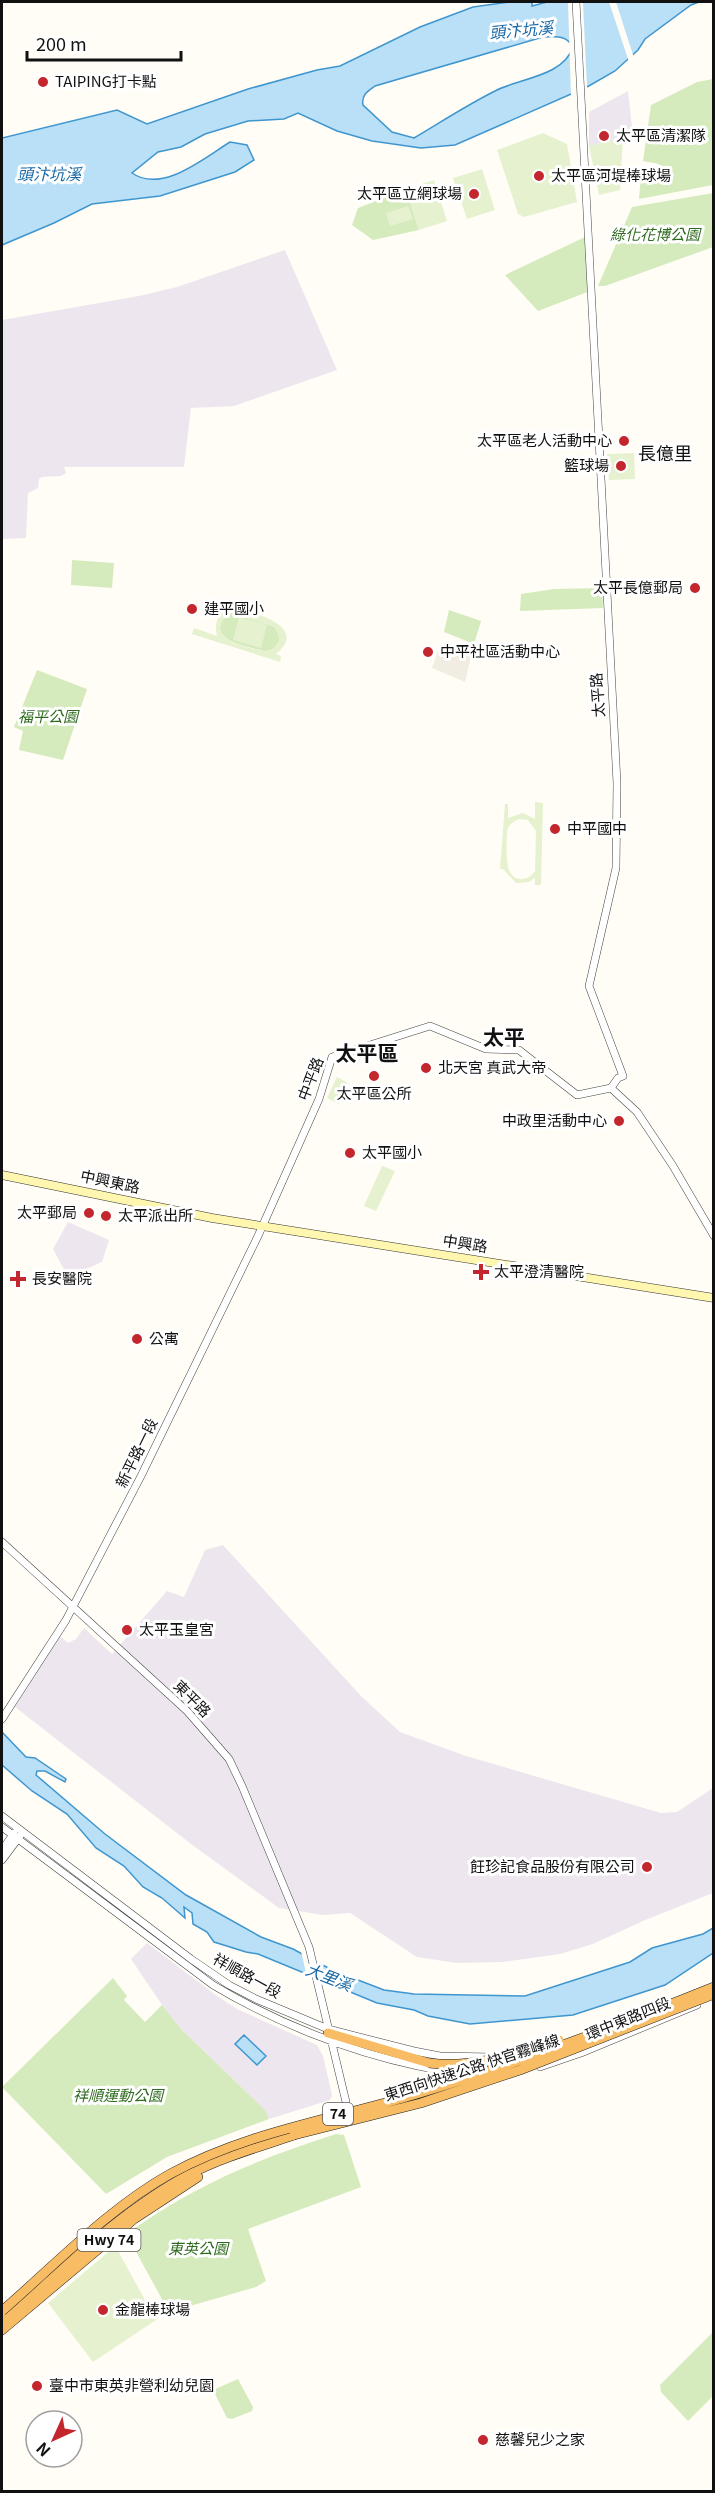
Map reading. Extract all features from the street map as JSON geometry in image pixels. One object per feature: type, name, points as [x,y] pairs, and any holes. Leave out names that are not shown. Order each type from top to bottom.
[{"type":"highway","name":"東西向快速公路 快官霧峰線","points":[[2,2311],[124,2205],[172,2173],[238,2142],[418,2094],[576,2041],[714,1987]]},
{"type":"highway","name":"東西向快速公路 快官霧峰線","points":[[2,2322],[144,2202],[190,2174],[223,2159],[294,2135],[421,2103],[509,2074],[714,1994]]},
{"type":"highway","points":[[328,2031],[429,2063],[454,2065],[488,2062],[631,2019]]},
{"type":"highway","name":"Hwy 74","points":[[2,2331],[134,2219],[217,2167],[223,2159]]},
{"type":"main road","name":"中興東路","points":[[2,1175],[212,1218]]},
{"type":"main road","name":"中興路","points":[[212,1218],[714,1298]]},
{"type":"street","name":"太平路","points":[[576,2],[617,783],[616,868],[589,986],[623,1076],[618,1078],[611,1088]]},
{"type":"street","name":"中平路","points":[[277,1191],[319,1098],[332,1057],[430,1026],[486,1049],[519,1050],[577,1095],[611,1088]]},
{"type":"street","points":[[611,1088],[637,1112],[673,1166],[714,1236]]},
{"type":"street","name":"新平路一段","points":[[2,1718],[73,1606],[141,1476],[263,1226],[277,1191]]},
{"type":"street","name":"東平路","points":[[2,1542],[187,1711],[229,1759],[309,1947],[328,2031]]},
{"type":"street","name":"祥順路一段","points":[[2,1816],[229,1985],[270,2006],[412,2064],[495,2081]]},
{"type":"street","name":"祥順路一段","points":[[2,1827],[213,1985],[268,2014],[328,2031],[440,2056],[493,2058],[516,2074]]},
{"type":"street","points":[[2,1860],[20,1830]]},
{"type":"street","points":[[2,1850],[15,1837]]},
{"type":"street","name":"環中東路四段","points":[[451,2097],[581,2053],[714,1999]]},
{"type":"street","points":[[328,2031],[346,2102]]},
{"type":"shaded area","name":"太平區清潔隊","points":[[628,91],[633,136],[589,146],[589,112]]},
{"type":"shaded area","points":[[285,250],[337,370],[234,406],[191,408],[184,467],[64,467],[66,473],[61,476],[42,477],[39,479],[38,488],[28,493],[26,538],[2,539],[2,320],[139,296],[177,287]]},
{"type":"shaded area","points":[[440,645],[471,657],[465,682],[432,668]]},
{"type":"shaded area","points":[[68,1222],[109,1240],[102,1262],[68,1277],[53,1249]]},
{"type":"shaded area","points":[[223,1545],[361,1696],[400,1732],[466,1756],[661,1813],[677,1812],[713,1788],[713,1893],[593,1944],[560,1954],[503,1962],[457,1963],[417,1957],[350,1913],[323,1915],[279,1908],[191,1844],[15,1707],[60,1636],[68,1643],[76,1639],[84,1628],[112,1654],[167,1591],[184,1597],[205,1550]]},
{"type":"shaded area","points":[[147,1943],[237,2009],[317,2045],[323,2056],[332,2095],[330,2100],[269,2119],[265,2110],[182,2030],[162,2005],[131,1959]]},
{"type":"green space","points":[[713,79],[713,185],[639,199],[641,175],[656,177],[659,164],[643,161],[651,105],[697,82]]},
{"type":"green space","name":"太平區河堤棒球場","points":[[543,133],[567,144],[577,202],[524,217],[518,214],[497,150]]},
{"type":"green space","points":[[623,138],[620,190],[599,195],[589,146]]},
{"type":"green space","name":"太平區立網球場","points":[[482,169],[495,210],[467,219],[453,178]]},
{"type":"green space","name":"太平區立網球場","points":[[434,180],[447,221],[419,230],[406,189]]},
{"type":"green space","points":[[406,189],[419,230],[373,240],[352,225],[358,208]]},
{"type":"green space","name":"綠化花博公園","points":[[713,193],[713,247],[605,286],[598,286],[632,207]]},
{"type":"green space","points":[[408,206],[413,219],[390,226],[386,213]]},
{"type":"green space","name":"綠化花博公園","points":[[585,237],[590,291],[538,311],[505,275]]},
{"type":"green space","name":"籃球場","points":[[634,453],[635,479],[609,480],[607,454]]},
{"type":"green space","points":[[72,560],[114,563],[112,588],[71,585]]},
{"type":"green space","points":[[602,588],[603,608],[520,611],[521,594],[554,589]]},
{"type":"green space","points":[[235,608],[265,617],[283,629],[287,636],[285,644],[276,654],[281,656],[280,662],[192,634],[194,628],[217,636],[218,618]],"holes":[[[232,613],[275,627],[280,638],[276,646],[267,651],[245,647],[225,638],[220,627],[224,618]]]},
{"type":"green space","points":[[449,610],[481,621],[474,644],[444,632]]},
{"type":"green space","points":[[232,613],[275,627],[280,638],[276,646],[264,651],[238,644],[225,637],[220,627],[224,618]]},
{"type":"green space","points":[[239,617],[267,625],[261,648],[233,640]]},
{"type":"green space","name":"福平公園","points":[[37,670],[87,689],[63,760],[19,750],[23,731],[14,727]]},
{"type":"green space","points":[[535,802],[543,803],[541,885],[535,885],[535,878],[529,882],[516,883],[503,869],[500,869],[505,804],[508,804],[508,818],[523,813],[535,819]],"holes":[[[519,819],[528,820],[536,831],[535,871],[525,879],[518,879],[511,874],[508,867],[507,831],[510,825]]]},
{"type":"green space","points":[[337,1077],[348,1083],[339,1104],[327,1098]]},
{"type":"green space","points":[[382,1166],[395,1171],[376,1211],[364,1206]]},
{"type":"green space","name":"祥順運動公園","points":[[113,1978],[127,1996],[124,2000],[145,2022],[162,2005],[182,2030],[265,2110],[269,2119],[167,2157],[106,2194],[2,2087]]},
{"type":"green space","name":"東英公園","points":[[336,2134],[344,2135],[361,2187],[248,2229],[266,2281],[256,2287],[169,2312],[129,2239],[128,2235],[132,2230],[181,2199],[230,2174]]},
{"type":"green space","name":"金龍棒球場","points":[[113,2248],[117,2249],[156,2320],[93,2362],[48,2303]]},
{"type":"green space","points":[[713,2332],[713,2396],[688,2421],[661,2392],[660,2385]]},
{"type":"green space","points":[[238,2379],[253,2407],[252,2411],[232,2419],[227,2418],[213,2390]]},
{"type":"water","name":"頭汴坑溪","points":[[509,2],[532,2],[532,6],[547,2],[699,2],[691,5],[645,39],[638,50],[615,71],[587,87],[455,145],[421,148],[372,141],[337,131],[298,113],[284,119],[248,121],[205,134],[181,147],[158,152],[132,173],[144,178],[169,177],[230,142],[247,145],[254,160],[235,172],[160,196],[92,204],[2,245],[2,138],[117,110],[147,124],[248,89],[340,66],[420,27],[473,7]],"holes":[[[543,37],[564,38],[573,47],[568,57],[560,65],[550,71],[495,91],[414,138],[392,132],[363,105],[364,96],[375,86]]]},
{"type":"water","name":"大里溪","points":[[2,1732],[26,1757],[35,1758],[66,1779],[65,1782],[45,1771],[37,1771],[36,1775],[105,1834],[186,1895],[261,1937],[293,1949],[332,1970],[384,1990],[414,1994],[525,1996],[630,1962],[652,1948],[703,1934],[713,1928],[713,1953],[665,1985],[573,2015],[470,2024],[377,2003],[258,1954],[214,1942],[207,1932],[193,1924],[192,1913],[184,1907],[185,1918],[162,1898],[143,1887],[124,1866],[96,1848],[67,1814],[32,1791],[2,1765]]},
{"type":"water","points":[[244,2035],[266,2056],[257,2065],[235,2044]]},
{"type":"pier","points":[[568,2],[583,2],[587,87],[589,89],[571,97]]},
{"type":"pier","points":[[609,2],[616,2],[634,58],[629,62]]},
{"type":"pier","points":[[301,1951],[320,1960],[325,1984],[307,1977]]},
{"type":"place","name":"TAIPING打卡點","points":[[43,82]]},
{"type":"place","name":"太平區清潔隊","points":[[604,136]]},
{"type":"place","name":"太平區河堤棒球場","points":[[539,176]]},
{"type":"place","name":"太平區立網球場","points":[[474,194]]},
{"type":"place","name":"太平區老人活動中心","points":[[624,441]]},
{"type":"place","name":"籃球場","points":[[621,466]]},
{"type":"place","name":"太平長億郵局","points":[[695,588]]},
{"type":"place","name":"建平國小","points":[[192,609]]},
{"type":"place","name":"中平社區活動中心","points":[[428,652]]},
{"type":"place","name":"中平國中","points":[[555,829]]},
{"type":"place","name":"北天宮 真武大帝","points":[[426,1068]]},
{"type":"place","name":"太平區公所","points":[[374,1076]]},
{"type":"place","name":"中政里活動中心","points":[[619,1121]]},
{"type":"place","name":"太平國小","points":[[350,1153]]},
{"type":"place","name":"太平郵局","points":[[89,1213]]},
{"type":"place","name":"太平派出所","points":[[106,1216]]},
{"type":"place","name":"太平澄清醫院","points":[[481,1272]]},
{"type":"place","name":"長安醫院","points":[[18,1279]]},
{"type":"place","name":"公寓","points":[[137,1339]]},
{"type":"place","name":"太平玉皇宮","points":[[127,1630]]},
{"type":"place","name":"飪珍記食品股份有限公司","points":[[647,1867]]},
{"type":"place","name":"金龍棒球場","points":[[103,2310]]},
{"type":"place","name":"臺中市東英非營利幼兒園","points":[[37,2386]]},
{"type":"place","name":"慈馨兒少之家","points":[[483,2440]]},
{"type":"district","name":"長億里","points":[[665,454]]},
{"type":"district","name":"太平","points":[[504,1038]]},
{"type":"district","name":"太平區","points":[[367,1054]]}]
